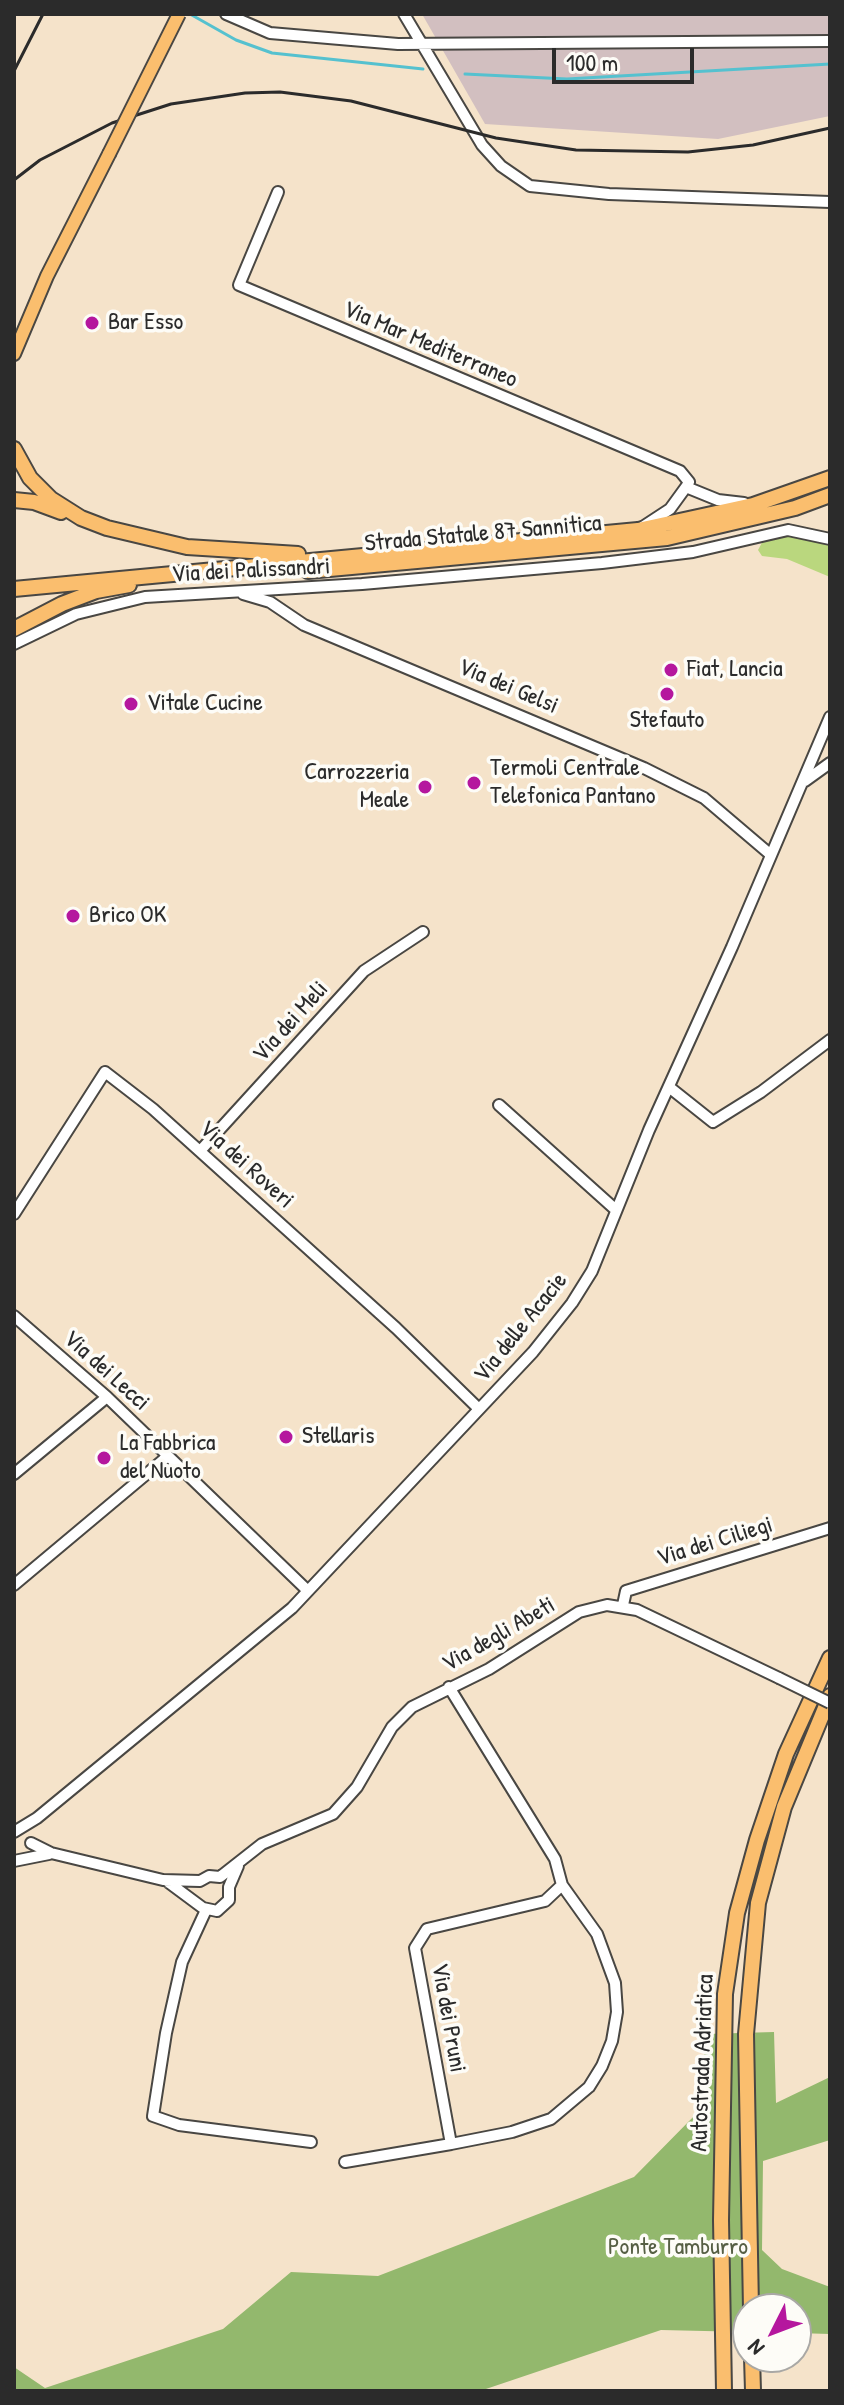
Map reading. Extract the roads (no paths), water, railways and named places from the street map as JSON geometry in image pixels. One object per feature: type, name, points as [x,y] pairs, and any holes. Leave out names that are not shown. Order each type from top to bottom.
[{"type":"highway","points":[[14,449],[30,478],[69,511],[107,528],[169,545],[336,557]]},
{"type":"highway","name":"Strada Statale 87 Sannitica","points":[[336,557],[638,530],[753,505],[830,478]]},
{"type":"highway","name":"Strada Statale 87 Sannitica","points":[[134,585],[621,544],[710,529],[795,508],[830,495]]},
{"type":"highway","points":[[14,500],[34,502],[57,512],[69,511]]},
{"type":"highway","points":[[14,589],[336,557]]},
{"type":"highway","points":[[68,585],[134,585]]},
{"type":"highway","points":[[14,629],[71,600],[134,585]]},
{"type":"highway","name":"Autostrada Adriatica","points":[[724,2391],[721,2190],[725,1994],[737,1913],[757,1840],[786,1754],[830,1658]]},
{"type":"highway","name":"Autostrada Adriatica","points":[[751,2293],[746,2034],[758,1903],[784,1807],[830,1696]]},
{"type":"main road","points":[[14,354],[47,276],[179,14]]},
{"type":"street","points":[[226,14],[270,33],[293,37],[421,44],[830,41]]},
{"type":"street","points":[[404,14],[482,145],[501,166],[530,186],[609,194],[830,202]]},
{"type":"street","name":"Via Mar Mediterraneo","points":[[278,192],[239,285],[680,471],[689,482],[686,487]]},
{"type":"street","points":[[638,530],[670,509],[686,487],[718,500],[753,505]]},
{"type":"street","name":"Via dei Palissandri","points":[[14,644],[47,626],[111,603],[213,592],[377,583],[602,563],[693,552],[788,530],[812,532],[830,539]]},
{"type":"street","name":"Via dei Gelsi","points":[[213,592],[243,593],[270,602],[304,625],[644,768],[704,798],[771,855]]},
{"type":"street","name":"Via delle Acacie","points":[[14,1832],[37,1818],[86,1774],[260,1636],[308,1591],[479,1409],[572,1303],[592,1271],[669,1087],[823,743],[829,722]]},
{"type":"street","points":[[803,782],[830,760],[823,743]]},
{"type":"street","name":"Via dei Meli","points":[[200,1151],[364,971],[423,932]]},
{"type":"street","points":[[669,1087],[713,1122],[761,1092],[830,1040]]},
{"type":"street","name":"Via dei Roveri","points":[[14,1214],[105,1072],[200,1151],[396,1328],[479,1409]]},
{"type":"street","points":[[499,1105],[616,1210]]},
{"type":"street","name":"Via dei Lecci","points":[[14,1316],[107,1397],[308,1591]]},
{"type":"street","points":[[14,1474],[107,1397]]},
{"type":"street","points":[[14,1585],[168,1456]]},
{"type":"street","name":"Via dei Ciliegi","points":[[623,1605],[626,1591],[830,1528]]},
{"type":"street","name":"Via degli Abeti","points":[[14,1832],[51,1853],[163,1880],[200,1881],[209,1876],[220,1877],[262,1844],[333,1814],[351,1796],[401,1716],[449,1687],[489,1669],[579,1612],[607,1605],[623,1605]]},
{"type":"street","points":[[623,1605],[686,1631],[830,1703]]},
{"type":"street","points":[[345,2162],[512,2132],[551,2119],[589,2087],[612,2041],[617,2012],[615,1983],[597,1934],[562,1885],[555,1859],[449,1687]]},
{"type":"street","name":"Via delle Acacie","points":[[28,1856],[37,1818]]},
{"type":"street","name":"Via degli Abeti","points":[[14,1861],[51,1853]]},
{"type":"street","points":[[238,1864],[226,1906],[217,1911],[206,1910],[182,1962],[153,2116],[179,2125],[311,2142]]},
{"type":"street","points":[[220,1877],[229,1887]]},
{"type":"street","name":"Via degli Abeti","points":[[163,1880],[206,1910]]},
{"type":"street","points":[[197,1901],[195,1890],[200,1881]]},
{"type":"street","name":"Via dei Pruni","points":[[451,2144],[415,1948],[427,1929],[545,1901],[562,1885]]},
{"type":"waterway","points":[[190,14],[236,40],[272,53],[423,69]]},
{"type":"waterway","points":[[465,74],[567,79],[830,64]]},
{"type":"railway","points":[[14,71],[43,14]]},
{"type":"railway","points":[[14,180],[40,160],[112,123],[171,104],[245,93],[280,92],[351,101],[496,138],[576,150],[688,152],[753,145],[830,128]]},
{"type":"place","name":"Bar Esso","points":[[92,323]]},
{"type":"place","name":"Fiat, Lancia","points":[[671,670]]},
{"type":"place","name":"Stefauto","points":[[667,694]]},
{"type":"place","name":"Vitale Cucine","points":[[131,704]]},
{"type":"place","name":"Termoli Centrale Telefonica Pantano","points":[[474,783]]},
{"type":"place","name":"Carrozzeria Meale","points":[[425,787]]},
{"type":"place","name":"Brico OK","points":[[73,916]]},
{"type":"place","name":"Stellaris","points":[[286,1437]]},
{"type":"place","name":"La Fabbrica del Nuoto","points":[[104,1458]]},
{"type":"park label","name":"Ponte Tamburro","points":[[678,2248]]}]
